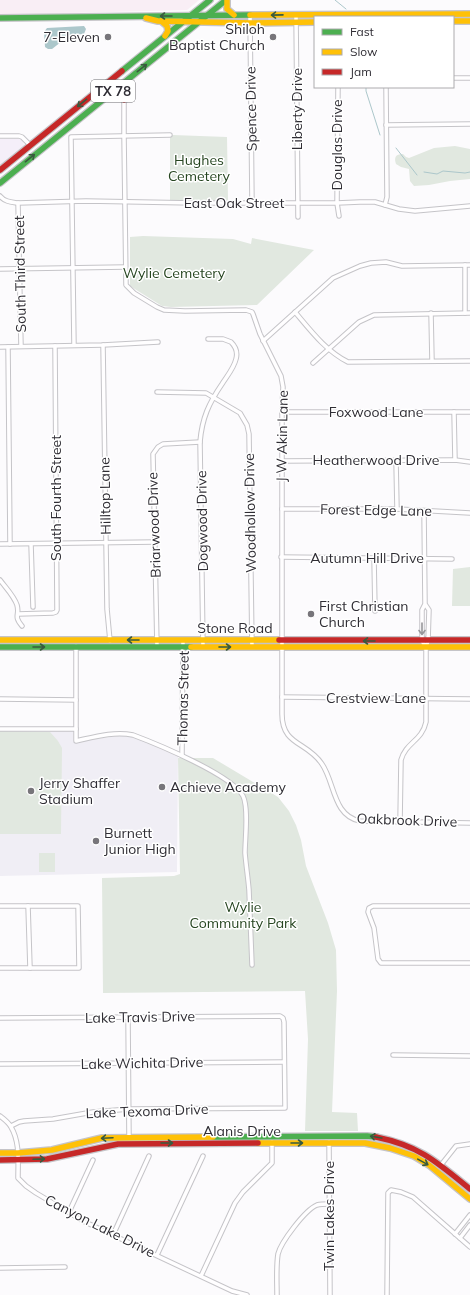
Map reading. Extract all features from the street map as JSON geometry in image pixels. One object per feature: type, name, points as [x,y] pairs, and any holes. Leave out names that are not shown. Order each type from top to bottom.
[{"type":"main road","name":"TX 78","points":[[0,170],[210,0]]},
{"type":"main road","name":"TX 78","points":[[0,183],[227,0]]},
{"type":"main road","points":[[227,0],[227,9],[234,15]]},
{"type":"main road","points":[[0,18],[234,15],[437,16],[470,14]]},
{"type":"main road","points":[[141,17],[161,22],[314,22]]},
{"type":"main road","points":[[454,22],[470,21]]},
{"type":"main road","points":[[161,22],[167,26],[168,31],[166,36]]},
{"type":"main road","points":[[112,92],[120,91],[124,100]]},
{"type":"main road","name":"Stone Road","points":[[0,640],[204,640],[252,641],[282,644],[427,644],[470,647]]},
{"type":"main road","name":"Stone Road","points":[[0,647],[252,647],[282,644],[422,641],[427,644],[470,640]]},
{"type":"main road","name":"Alanis Drive","points":[[0,1153],[58,1150],[102,1138],[367,1136],[384,1138],[404,1144],[423,1153],[441,1165],[470,1190]]},
{"type":"main road","name":"Alanis Drive","points":[[0,1160],[51,1159],[102,1146],[130,1143],[364,1143],[382,1145],[407,1153],[429,1165],[470,1199]]},
{"type":"street","name":"Liberty Drive","points":[[296,15],[298,217]]},
{"type":"street","name":"Spence Drive","points":[[250,16],[252,203]]},
{"type":"street","points":[[454,78],[470,78]]},
{"type":"street","points":[[0,269],[126,267],[124,82]]},
{"type":"street","name":"Douglas Drive","points":[[338,88],[337,203],[339,216]]},
{"type":"street","points":[[385,205],[387,197],[386,88]]},
{"type":"street","points":[[386,125],[470,124]]},
{"type":"street","points":[[74,345],[70,137],[170,135]]},
{"type":"street","points":[[0,136],[19,136],[30,145]]},
{"type":"street","name":"East Oak Street","points":[[0,196],[4,200],[18,203],[72,201],[252,203],[376,202],[399,209],[415,211],[470,206]]},
{"type":"street","name":"South Third Street","points":[[18,203],[21,346]]},
{"type":"street","points":[[263,341],[333,278],[349,270],[371,263],[386,262],[402,266],[468,265],[465,313]]},
{"type":"street","name":"J W Akin Lane","points":[[126,267],[126,283],[128,288],[161,309],[173,311],[246,310],[252,312],[263,341],[281,376],[283,384],[281,557],[282,644]]},
{"type":"street","points":[[295,312],[328,349],[336,356],[348,362],[470,361]]},
{"type":"street","points":[[432,313],[432,361]]},
{"type":"street","points":[[312,363],[358,322],[374,315],[470,313]]},
{"type":"street","name":"Dogwood Drive","points":[[203,647],[200,442],[203,419],[214,396],[235,363],[237,352],[231,342],[223,339],[208,339]]},
{"type":"street","points":[[0,347],[104,345],[158,342]]},
{"type":"street","name":"Hilltop Lane","points":[[104,345],[106,609],[110,647]]},
{"type":"street","name":"South Fourth Street","points":[[18,614],[56,612],[58,602],[55,346]]},
{"type":"street","name":"South Third Street","points":[[8,347],[10,544]]},
{"type":"street","points":[[157,392],[203,392],[214,396]]},
{"type":"street","name":"Woodhollow Drive","points":[[214,396],[240,413],[245,420],[249,434],[252,647]]},
{"type":"street","name":"Foxwood Lane","points":[[282,412],[470,412]]},
{"type":"street","points":[[454,412],[455,460]]},
{"type":"street","name":"Briarwood Drive","points":[[157,647],[153,454],[158,447],[163,444],[200,442]]},
{"type":"street","name":"Heatherwood Drive","points":[[282,461],[455,460],[470,462]]},
{"type":"street","points":[[396,461],[398,509]]},
{"type":"street","name":"Forest Edge Lane","points":[[282,509],[398,509],[470,512]]},
{"type":"street","points":[[422,641],[422,610],[424,604],[424,511]]},
{"type":"street","points":[[0,544],[155,542]]},
{"type":"street","points":[[31,544],[33,607]]},
{"type":"street","name":"Autumn Hill Drive","points":[[281,557],[452,559]]},
{"type":"street","points":[[374,558],[375,610]]},
{"type":"street","points":[[0,580],[14,598],[17,605],[17,619],[22,626]]},
{"type":"street","points":[[400,822],[401,760],[403,753],[420,736],[425,728],[429,610],[424,604]]},
{"type":"street","points":[[76,640],[76,741],[111,734],[126,733],[139,737],[182,755],[222,778],[238,789],[244,797],[246,806],[245,855],[249,889],[252,965]]},
{"type":"street","name":"Thomas Street","points":[[182,755],[183,640]]},
{"type":"street","name":"Oakbrook Drive","points":[[282,644],[282,724],[286,734],[291,740],[310,750],[320,762],[328,774],[337,802],[342,811],[351,818],[360,821],[470,823]]},
{"type":"street","name":"Crestview Lane","points":[[282,697],[470,699]]},
{"type":"street","points":[[0,699],[76,700]]},
{"type":"street","points":[[0,729],[76,729]]},
{"type":"street","points":[[0,906],[78,906],[79,968],[0,968]]},
{"type":"street","points":[[28,906],[30,968]]},
{"type":"street","points":[[470,906],[373,906],[369,908],[368,912],[374,928],[380,962],[470,963]]},
{"type":"street","name":"Lake Travis Drive","points":[[0,1018],[280,1016],[283,1018],[284,1022],[284,1062]]},
{"type":"street","points":[[128,1018],[128,1109],[130,1143]]},
{"type":"street","points":[[393,1055],[470,1056]]},
{"type":"street","name":"Lake Wichita Drive","points":[[0,1064],[284,1062]]},
{"type":"street","name":"Lake Texoma Drive","points":[[11,1126],[24,1121],[53,1119],[93,1112],[128,1109],[285,1108],[284,1062]]},
{"type":"street","points":[[0,1116],[11,1126]]},
{"type":"street","name":"Canyon Lake Drive","points":[[11,1126],[16,1137],[18,1153],[18,1178],[26,1186],[83,1221],[232,1291],[247,1295]]},
{"type":"street","points":[[201,1276],[235,1203],[243,1192],[272,1163],[272,1136]]},
{"type":"street","name":"Twin Lakes Drive","points":[[329,1136],[330,1295]]},
{"type":"street","points":[[441,1165],[456,1146],[459,1144],[470,1144]]},
{"type":"street","points":[[113,1235],[149,1156]]},
{"type":"street","points":[[157,1255],[203,1156]]},
{"type":"street","points":[[69,1212],[93,1160]]},
{"type":"street","points":[[388,1295],[388,1193],[391,1190],[401,1192],[412,1198],[470,1247]]},
{"type":"street","points":[[277,1295],[277,1261],[284,1241],[292,1230],[313,1208],[318,1205],[329,1204]]},
{"type":"street","points":[[455,1234],[470,1215]]},
{"type":"street","points":[[460,1238],[470,1225]]},
{"type":"street","points":[[0,1268],[65,1267]]},
{"type":"shaded area","points":[[0,0],[199,0],[187,10],[0,15]]},
{"type":"shaded area","points":[[0,139],[22,139],[24,145],[0,165]]},
{"type":"shaded area","points":[[0,731],[73,731],[73,742],[118,736],[132,736],[178,754],[177,872],[0,876]]},
{"type":"green space","name":"Hughes Cemetery","points":[[173,135],[227,137],[228,200],[170,200],[170,137]]},
{"type":"green space","points":[[455,146],[470,149],[470,179],[414,186],[410,181],[409,169],[396,164],[395,158],[398,155],[403,154],[409,158],[434,148]]},
{"type":"green space","name":"Wylie Cemetery","points":[[143,236],[233,239],[251,244],[252,238],[314,250],[257,305],[171,307],[162,306],[130,286],[130,237]]},
{"type":"green space","points":[[470,567],[470,606],[452,606],[453,569]]},
{"type":"green space","name":"Jerry Shaffer Stadium","points":[[0,731],[50,732],[58,741],[62,748],[61,834],[0,834]]},
{"type":"green space","name":"Wylie Community Park","points":[[178,758],[213,758],[278,797],[289,811],[296,825],[301,840],[306,866],[328,923],[336,950],[337,991],[332,1112],[357,1113],[358,1131],[305,1131],[308,1039],[305,991],[103,993],[102,878],[174,876],[180,874]]},
{"type":"green space","points":[[39,853],[55,853],[55,872],[39,872]]},
{"type":"water","points":[[84,26],[86,29],[84,34],[70,35],[52,49],[45,47],[44,32],[47,28]]},
{"type":"waterway","points":[[335,0],[346,9]]},
{"type":"waterway","points":[[366,88],[380,135]]},
{"type":"waterway","points":[[396,148],[417,175]]},
{"type":"waterway","points":[[424,172],[437,174],[443,171],[470,172]]},
{"type":"traffic: fast","points":[[122,71],[210,0]]},
{"type":"traffic: fast","points":[[0,183],[226,0]]},
{"type":"traffic: fast","points":[[0,18],[250,15]]},
{"type":"traffic: fast","points":[[0,647],[191,647]]},
{"type":"traffic: fast","points":[[213,1137],[376,1137]]},
{"type":"traffic: slow","points":[[227,0],[227,9],[234,15]]},
{"type":"traffic: slow","points":[[250,15],[470,14]]},
{"type":"traffic: slow","points":[[146,18],[158,21],[250,23],[314,22]]},
{"type":"traffic: slow","points":[[161,21],[167,26],[168,31],[165,36]]},
{"type":"traffic: slow","points":[[454,21],[470,21]]},
{"type":"traffic: slow","points":[[0,640],[279,640]]},
{"type":"traffic: slow","points":[[191,647],[470,647]]},
{"type":"traffic: slow","points":[[0,1153],[52,1150],[102,1138],[213,1137]]},
{"type":"traffic: slow","points":[[258,1143],[365,1143],[390,1148],[414,1156],[429,1165],[470,1199]]},
{"type":"traffic: jam","points":[[0,170],[122,71]]},
{"type":"traffic: jam","points":[[113,92],[120,91],[124,100]]},
{"type":"traffic: jam","points":[[279,640],[470,640]]},
{"type":"traffic: jam","points":[[376,1137],[405,1145],[427,1156],[470,1189]]},
{"type":"traffic: jam","points":[[0,1160],[47,1159],[118,1144],[258,1143]]},
{"type":"place","name":"7-Eleven","points":[[108,37]]},
{"type":"place","name":"Shiloh Baptist Church","points":[[273,37]]},
{"type":"place","name":"First Christian Church","points":[[311,614]]},
{"type":"place","name":"Achieve Academy","points":[[162,787]]},
{"type":"place","name":"Jerry Shaffer Stadium","points":[[31,791]]},
{"type":"place","name":"Burnett Junior High","points":[[96,841]]}]
